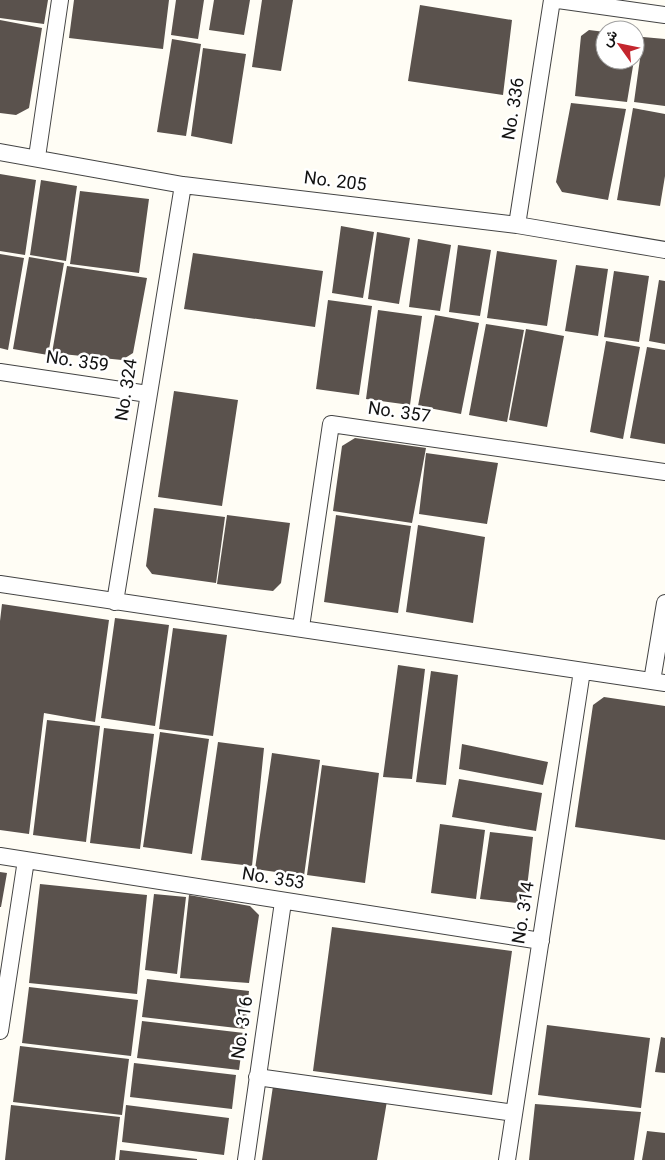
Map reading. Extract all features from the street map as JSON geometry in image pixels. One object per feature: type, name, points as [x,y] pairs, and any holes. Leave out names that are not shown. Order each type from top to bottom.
[{"type":"street","points":[[37,157],[60,0]]},
{"type":"street","name":"No. 336","points":[[517,225],[552,0]]},
{"type":"street","points":[[558,0],[665,15]]},
{"type":"street","name":"No. 205","points":[[0,152],[37,157],[183,185],[517,225],[665,250]]},
{"type":"street","name":"No. 324","points":[[115,602],[183,185]]},
{"type":"street","name":"No. 359","points":[[0,372],[148,394]]},
{"type":"street","name":"No. 357","points":[[301,628],[331,424],[665,472]]},
{"type":"street","points":[[0,584],[659,682],[665,604]]},
{"type":"street","name":"No. 314","points":[[507,1160],[582,671]]},
{"type":"street","name":"No. 353","points":[[0,856],[283,902],[541,941]]},
{"type":"street","points":[[0,1031],[26,860]]},
{"type":"street","name":"No. 316","points":[[246,1160],[283,902]]},
{"type":"street","points":[[257,1077],[514,1113]]},
{"type":"building","points":[[0,0],[48,0],[44,24],[0,18]]},
{"type":"building","points":[[74,0],[169,0],[163,49],[69,38]]},
{"type":"building","points":[[176,0],[204,0],[198,39],[171,35]]},
{"type":"building","points":[[214,0],[250,0],[244,35],[209,30]]},
{"type":"building","points":[[262,0],[293,0],[281,71],[252,67]]},
{"type":"building","points":[[420,5],[512,20],[503,95],[408,81]]},
{"type":"building","points":[[0,20],[42,28],[29,108],[16,115],[0,113]]},
{"type":"building","points":[[589,30],[595,31],[595,70],[632,70],[627,102],[575,96],[581,36]]},
{"type":"building","points":[[645,37],[665,39],[665,106],[634,102],[638,70],[645,70]]},
{"type":"building","points":[[172,39],[201,44],[186,136],[157,132]]},
{"type":"building","points":[[203,48],[246,54],[232,144],[191,136]]},
{"type":"building","points":[[571,103],[626,109],[608,200],[562,192],[556,182]]},
{"type":"building","points":[[633,108],[665,114],[665,176],[660,206],[617,200]]},
{"type":"building","points":[[0,174],[36,180],[25,255],[0,251]]},
{"type":"building","points":[[41,180],[77,186],[66,261],[30,255]]},
{"type":"building","points":[[80,191],[149,199],[139,273],[70,264]]},
{"type":"building","points":[[341,226],[374,232],[363,298],[332,293]]},
{"type":"building","points":[[377,232],[410,238],[399,304],[368,299]]},
{"type":"building","points":[[418,239],[451,245],[440,311],[409,307]]},
{"type":"building","points":[[458,245],[491,250],[480,316],[449,312]]},
{"type":"building","points":[[497,251],[557,260],[547,326],[487,318]]},
{"type":"building","points":[[193,253],[323,271],[315,327],[184,309]]},
{"type":"building","points":[[0,254],[24,258],[8,350],[0,348]]},
{"type":"building","points":[[29,257],[64,263],[48,355],[13,349]]},
{"type":"building","points":[[576,265],[608,269],[598,336],[565,331]]},
{"type":"building","points":[[67,266],[147,278],[133,353],[122,360],[52,353]]},
{"type":"building","points":[[614,271],[649,276],[639,342],[604,337]]},
{"type":"building","points":[[659,280],[665,281],[665,344],[649,341]]},
{"type":"building","points":[[328,300],[372,306],[359,395],[316,389]]},
{"type":"building","points":[[378,310],[422,316],[410,405],[366,399]]},
{"type":"building","points":[[435,315],[479,323],[461,414],[418,406]]},
{"type":"building","points":[[486,324],[524,330],[507,422],[469,415]]},
{"type":"building","points":[[526,329],[564,336],[547,427],[509,420]]},
{"type":"building","points":[[606,341],[640,347],[623,439],[590,432]]},
{"type":"building","points":[[647,347],[665,350],[665,444],[630,438]]},
{"type":"building","points":[[174,391],[238,400],[222,506],[158,497]]},
{"type":"building","points":[[355,438],[426,448],[412,523],[333,511],[342,446]]},
{"type":"building","points":[[426,453],[498,463],[487,524],[419,514]]},
{"type":"building","points":[[154,508],[225,517],[216,583],[152,574],[146,566]]},
{"type":"building","points":[[227,515],[290,523],[281,583],[273,591],[217,584]]},
{"type":"building","points":[[336,515],[411,526],[398,613],[324,602]]},
{"type":"building","points":[[418,525],[485,537],[473,623],[406,612]]},
{"type":"building","points":[[2,604],[109,620],[95,722],[44,713],[29,834],[0,830],[0,621]]},
{"type":"building","points":[[115,618],[169,625],[155,726],[101,718]]},
{"type":"building","points":[[173,628],[227,635],[213,736],[159,729]]},
{"type":"building","points":[[398,665],[425,669],[412,779],[383,777]]},
{"type":"building","points":[[431,671],[458,675],[446,785],[416,782]]},
{"type":"building","points":[[604,697],[665,706],[665,840],[575,827],[593,705]]},
{"type":"building","points":[[47,720],[100,726],[86,842],[33,835]]},
{"type":"building","points":[[104,728],[154,734],[140,849],[90,843]]},
{"type":"building","points":[[160,732],[209,739],[192,854],[143,847]]},
{"type":"building","points":[[218,742],[264,748],[252,866],[201,860]]},
{"type":"building","points":[[462,744],[548,762],[543,785],[459,769]]},
{"type":"building","points":[[272,753],[320,760],[304,876],[255,869]]},
{"type":"building","points":[[322,765],[379,773],[365,883],[307,875]]},
{"type":"building","points":[[459,779],[542,793],[536,831],[452,817]]},
{"type":"building","points":[[440,824],[485,830],[476,899],[431,893]]},
{"type":"building","points":[[490,832],[533,837],[525,904],[480,899]]},
{"type":"building","points":[[0,872],[7,873],[1,907],[0,907]]},
{"type":"building","points":[[40,884],[147,895],[137,994],[29,983]]},
{"type":"building","points":[[154,894],[186,897],[177,974],[145,970]]},
{"type":"building","points":[[189,895],[250,906],[259,915],[249,983],[180,978]]},
{"type":"building","points":[[332,927],[512,951],[492,1095],[313,1071]]},
{"type":"building","points":[[147,979],[249,991],[245,1029],[142,1017]]},
{"type":"building","points":[[29,987],[138,1000],[131,1056],[22,1043]]},
{"type":"building","points":[[142,1021],[244,1033],[239,1070],[137,1058]]},
{"type":"building","points":[[547,1025],[650,1038],[641,1108],[538,1095]]},
{"type":"building","points":[[661,1037],[665,1038],[665,1073],[655,1072]]},
{"type":"building","points":[[20,1046],[129,1059],[122,1115],[13,1102]]},
{"type":"building","points":[[134,1063],[236,1075],[232,1109],[130,1097]]},
{"type":"building","points":[[273,1086],[387,1101],[377,1160],[262,1160]]},
{"type":"building","points":[[535,1104],[641,1112],[634,1160],[529,1160]]},
{"type":"building","points":[[11,1105],[120,1117],[115,1160],[5,1160]]},
{"type":"building","points":[[126,1105],[229,1118],[224,1155],[122,1142]]},
{"type":"building","points":[[647,1131],[665,1133],[665,1160],[642,1160]]},
{"type":"building","points":[[120,1150],[197,1159],[197,1160],[119,1160]]}]
